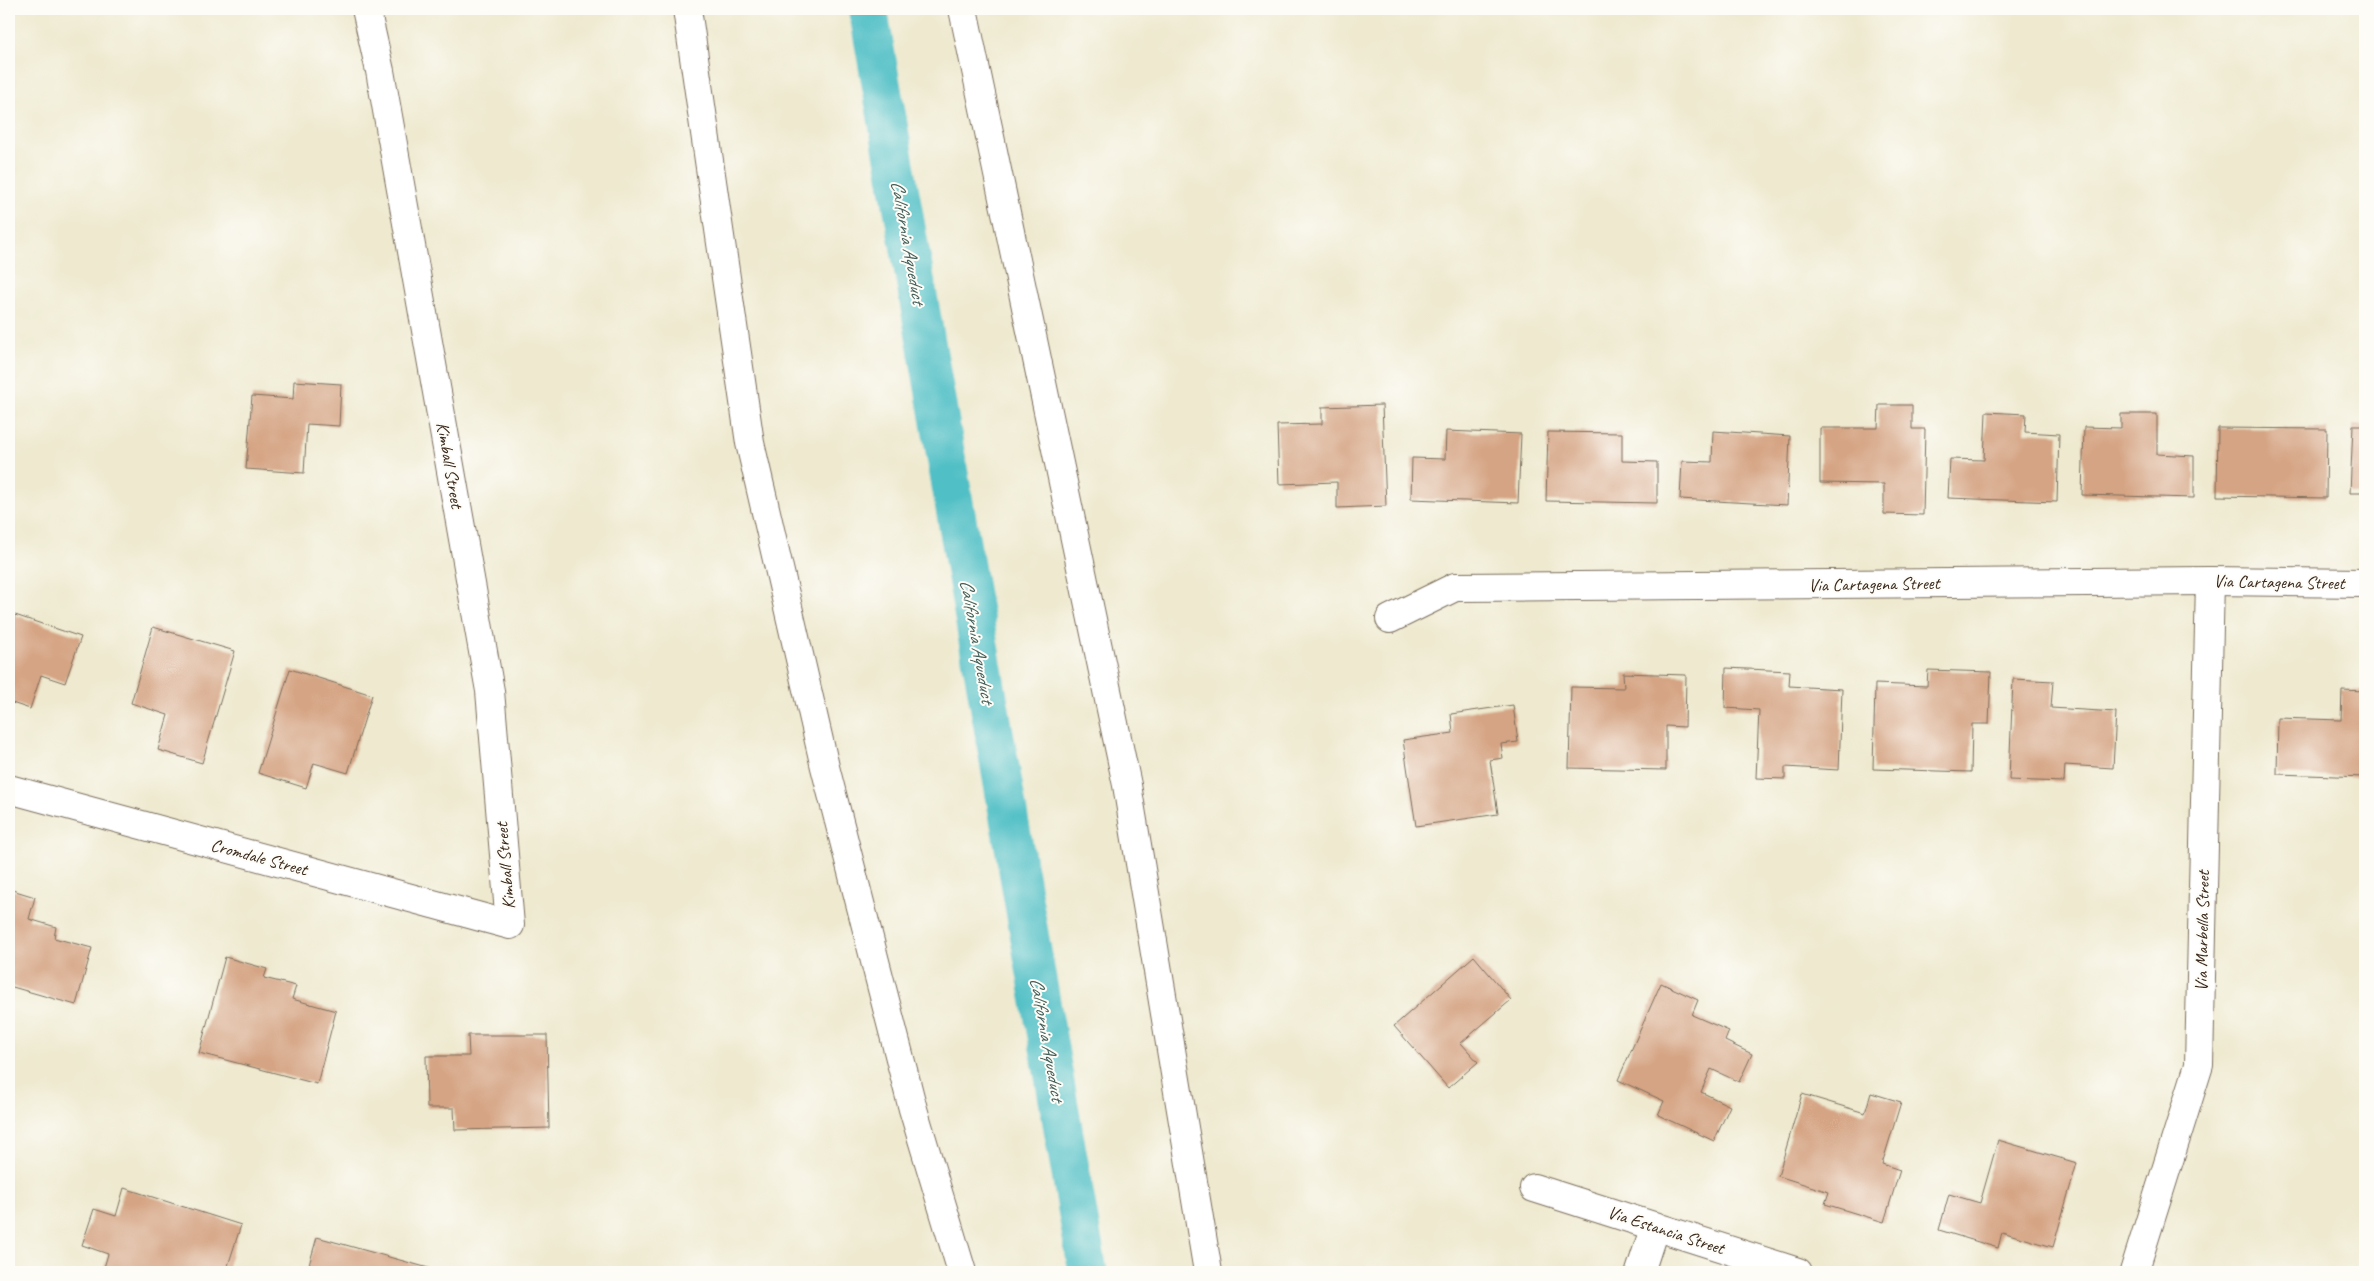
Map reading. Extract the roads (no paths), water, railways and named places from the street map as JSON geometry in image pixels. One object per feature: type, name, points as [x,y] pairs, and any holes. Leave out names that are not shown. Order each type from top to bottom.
[{"type":"street","name":"Kimball Street","points":[[366,9],[380,71],[490,691],[510,925]]},
{"type":"street","points":[[687,9],[750,443],[825,767],[900,1061],[962,1272]]},
{"type":"street","points":[[963,9],[1127,785],[1208,1272]]},
{"type":"street","name":"Via Cartagena Street","points":[[1390,619],[1455,587],[2210,580],[2365,583]]},
{"type":"street","name":"Via Marbella Street","points":[[2134,1272],[2199,1065],[2210,580]]},
{"type":"street","name":"Cromdale Street","points":[[9,789],[510,925]]},
{"type":"street","name":"Via Estancia Street","points":[[1534,1188],[1798,1272]]},
{"type":"street","points":[[1640,1272],[1655,1226]]},
{"type":"waterway","name":"California Aqueduct","points":[[868,9],[1088,1272]]}]
